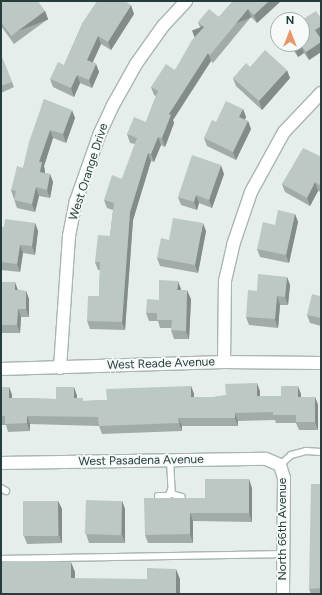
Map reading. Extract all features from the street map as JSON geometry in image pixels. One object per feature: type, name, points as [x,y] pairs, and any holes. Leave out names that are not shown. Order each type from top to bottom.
[{"type":"street","name":"West Orange Drive","points":[[60,368],[68,236],[81,188],[112,107],[141,58],[163,26],[186,1]]},
{"type":"street","points":[[224,362],[225,281],[232,245],[251,192],[284,132],[321,93]]},
{"type":"street","name":"West Reade Avenue","points":[[1,369],[224,362],[321,363]]},
{"type":"street","name":"West Pasadena Avenue","points":[[1,463],[266,458],[280,465]]},
{"type":"street","name":"North 66th Avenue","points":[[280,465],[284,478],[283,594]]},
{"type":"lane","points":[[280,465],[291,455],[306,451],[321,452]]},
{"type":"lane","points":[[158,496],[168,496],[171,490],[170,460]]},
{"type":"lane","points":[[171,490],[175,496],[182,497]]},
{"type":"lane","points":[[1,560],[284,554]]},
{"type":"building","points":[[1,1],[38,1],[45,11],[11,36],[1,22]]},
{"type":"building","points":[[97,1],[125,1],[131,5],[108,42],[98,36],[87,60],[96,64],[89,80],[77,75],[71,88],[50,79],[58,62],[64,65],[83,22]]},
{"type":"building","points":[[233,1],[269,1],[254,15],[248,9],[210,55],[208,53],[169,114],[171,115],[162,138],[158,137],[151,154],[148,153],[130,212],[122,322],[87,321],[88,296],[99,296],[100,262],[95,262],[98,235],[110,236],[114,203],[104,200],[112,175],[122,179],[137,138],[127,134],[134,117],[146,122],[158,91],[151,87],[166,64],[175,70],[192,40],[204,27],[198,22],[209,9],[219,17]]},
{"type":"building","points":[[316,11],[321,18],[321,26],[315,30],[321,39],[321,42],[310,49],[310,15]]},
{"type":"building","points":[[265,50],[287,70],[259,101],[233,78],[246,63],[250,67]]},
{"type":"building","points":[[1,55],[12,82],[1,86]]},
{"type":"building","points":[[44,99],[72,110],[63,134],[50,130],[39,162],[42,162],[40,172],[50,174],[47,190],[36,187],[32,204],[14,200],[16,191],[11,190],[17,166],[23,168],[29,142]]},
{"type":"building","points":[[226,101],[243,109],[239,117],[248,121],[233,152],[204,138],[212,120],[216,122]]},
{"type":"building","points":[[303,148],[320,156],[321,154],[321,186],[315,182],[307,198],[282,184]]},
{"type":"building","points":[[192,155],[221,165],[209,200],[196,195],[194,202],[178,197]]},
{"type":"building","points":[[278,210],[295,214],[286,255],[257,249],[263,222],[275,225]]},
{"type":"building","points":[[173,218],[203,223],[195,265],[157,258],[161,238],[169,240]]},
{"type":"building","points":[[5,219],[35,223],[32,246],[20,245],[17,264],[1,262],[1,227],[4,227]]},
{"type":"building","points":[[258,274],[287,277],[285,297],[277,296],[275,319],[246,317],[248,290],[257,291]]},
{"type":"building","points":[[159,280],[178,281],[177,290],[187,290],[186,331],[171,330],[172,320],[157,320],[157,313],[146,313],[147,299],[159,300]]},
{"type":"building","points":[[1,282],[15,282],[15,290],[26,291],[26,309],[18,309],[17,325],[1,325]]},
{"type":"building","points":[[321,292],[321,318],[307,315],[312,294],[320,296]]},
{"type":"building","points":[[257,383],[257,396],[281,396],[281,386],[298,386],[298,397],[315,397],[315,422],[296,422],[296,415],[273,415],[273,412],[235,413],[235,418],[178,418],[179,423],[99,426],[98,417],[27,416],[27,423],[5,424],[5,416],[1,416],[1,387],[9,387],[9,398],[56,399],[56,387],[74,387],[74,398],[83,398],[83,401],[107,400],[106,389],[191,386],[191,397],[214,397],[226,395],[225,384]]},
{"type":"building","points":[[205,479],[249,479],[249,513],[190,513],[190,534],[145,535],[144,498],[205,498]]},
{"type":"building","points":[[311,484],[321,484],[321,588],[309,589]]},
{"type":"building","points":[[86,500],[122,501],[121,535],[85,534]]},
{"type":"building","points":[[23,501],[58,501],[58,536],[23,536]]},
{"type":"building","points":[[1,561],[71,562],[71,578],[147,579],[147,568],[176,569],[176,594],[1,594]]}]
